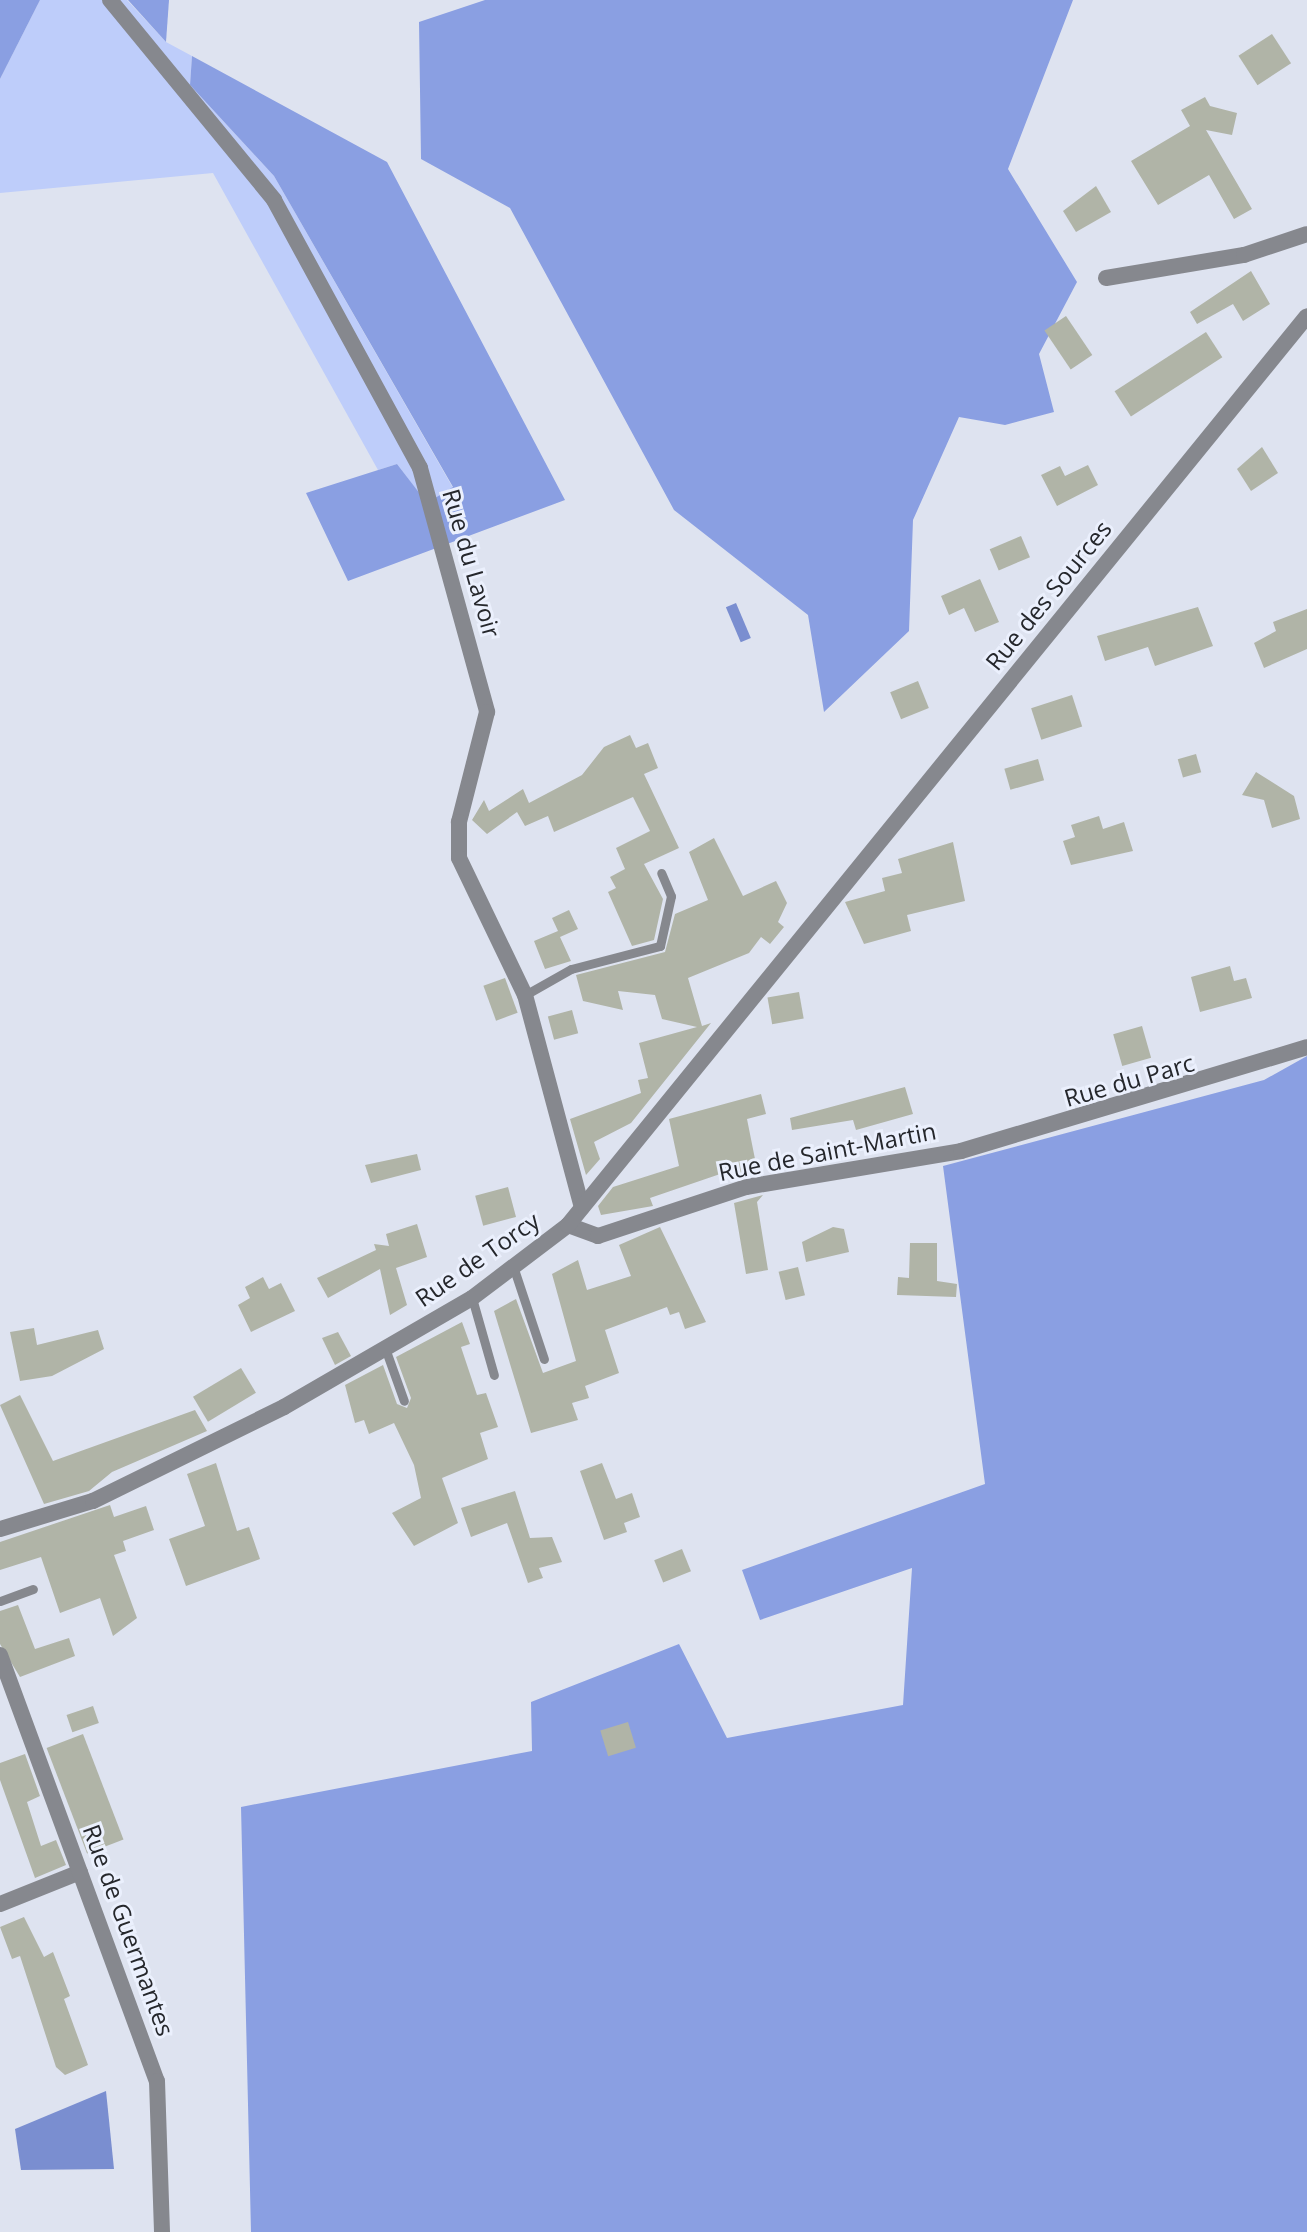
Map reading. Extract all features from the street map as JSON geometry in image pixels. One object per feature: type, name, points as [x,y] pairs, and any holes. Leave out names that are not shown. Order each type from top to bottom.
[{"type":"street","name":"Rue du Lavoir","points":[[110,0],[274,200],[420,468],[487,712],[459,822],[459,858],[525,995],[582,1207]]},
{"type":"street","points":[[1106,278],[1244,255],[1307,234]]},
{"type":"street","name":"Rue des Sources","points":[[827,905],[1307,316]]},
{"type":"street","name":"Rue de Torcy","points":[[0,1529],[93,1501],[186,1459],[472,1298],[568,1225],[827,905]]},
{"type":"street","name":"Rue du Parc","points":[[961,1151],[1307,1047]]},
{"type":"street","name":"Rue de Saint-Martin","points":[[568,1225],[598,1236],[746,1187],[961,1151]]},
{"type":"street","name":"Rue de Guermantes","points":[[0,1655],[147,2048],[161,2122],[162,2232]]},
{"type":"street","points":[[0,1904],[80,1872]]},
{"type":"lane","points":[[525,995],[557,982],[571,969],[660,946],[671,896],[661,873]]},
{"type":"lane","points":[[513,1266],[544,1359]]},
{"type":"lane","points":[[472,1298],[494,1375]]},
{"type":"lane","points":[[385,1348],[404,1401]]},
{"type":"lane","points":[[0,1601],[33,1589]]},
{"type":"shaded area","points":[[0,0],[40,0],[0,79]]},
{"type":"shaded area","points":[[40,0],[127,0],[166,42],[192,56],[190,85],[274,176],[453,488],[427,504],[397,464],[378,470],[213,173],[0,193],[0,79]]},
{"type":"shaded area","points":[[128,0],[169,0],[166,42]]},
{"type":"shaded area","points":[[485,0],[1073,0],[1008,169],[1077,282],[1039,354],[1054,412],[1005,425],[959,417],[913,520],[909,631],[824,712],[808,615],[674,510],[510,208],[421,159],[419,22]]},
{"type":"shaded area","points":[[192,56],[387,162],[565,500],[348,581],[306,493],[397,464],[427,503],[453,487],[274,176],[190,85]]},
{"type":"shaded area","points":[[736,603],[751,638],[741,642],[726,607]]},
{"type":"shaded area","points":[[1307,1056],[1307,2232],[251,2232],[241,1807],[532,1751],[531,1702],[679,1644],[727,1738],[903,1705],[912,1568],[760,1620],[742,1570],[985,1484],[943,1166],[1264,1080]]},
{"type":"shaded area","points":[[106,2091],[114,2169],[21,2170],[15,2129]]},
{"type":"building","points":[[1272,34],[1291,63],[1258,85],[1238,56]]},
{"type":"building","points":[[1205,97],[1210,106],[1237,113],[1232,135],[1206,130],[1252,209],[1234,219],[1209,175],[1158,205],[1131,161],[1190,126],[1181,110]]},
{"type":"building","points":[[1096,186],[1111,212],[1076,232],[1063,211]]},
{"type":"building","points":[[1251,271],[1270,304],[1243,321],[1233,304],[1197,324],[1190,312]]},
{"type":"building","points":[[1066,316],[1092,355],[1071,370],[1044,331]]},
{"type":"building","points":[[1206,332],[1222,357],[1131,417],[1115,391]]},
{"type":"building","points":[[1262,447],[1278,473],[1251,491],[1237,469]]},
{"type":"building","points":[[1088,465],[1098,485],[1057,506],[1041,475],[1060,466],[1065,476]]},
{"type":"building","points":[[1021,536],[1030,557],[999,570],[990,549]]},
{"type":"building","points":[[980,579],[999,622],[975,632],[964,608],[949,615],[941,596]]},
{"type":"building","points":[[1198,607],[1213,646],[1155,666],[1148,647],[1105,661],[1097,636]]},
{"type":"building","points":[[1307,609],[1307,649],[1264,668],[1254,643],[1276,631],[1273,622]]},
{"type":"building","points":[[918,681],[929,708],[901,719],[890,692]]},
{"type":"building","points":[[1072,695],[1082,726],[1041,740],[1031,708]]},
{"type":"building","points":[[630,735],[636,748],[648,743],[658,768],[644,774],[679,848],[644,864],[663,899],[654,940],[632,946],[608,892],[616,888],[610,877],[625,869],[616,848],[650,831],[633,797],[554,832],[548,816],[525,826],[517,812],[487,834],[472,820],[484,800],[489,811],[523,789],[529,803],[582,775],[604,747]]},
{"type":"building","points":[[1196,754],[1201,772],[1183,778],[1178,759]]},
{"type":"building","points":[[1038,759],[1044,780],[1010,790],[1004,769]]},
{"type":"building","points":[[1256,772],[1294,796],[1300,819],[1272,828],[1264,800],[1242,795]]},
{"type":"building","points":[[1099,816],[1103,829],[1124,822],[1133,851],[1071,865],[1063,841],[1075,837],[1071,825]]},
{"type":"building","points":[[714,838],[743,896],[776,881],[787,903],[778,922],[784,927],[770,944],[761,937],[749,953],[688,978],[702,1026],[711,1023],[631,1123],[594,1142],[600,1159],[586,1175],[570,1119],[641,1093],[638,1080],[648,1078],[639,1043],[697,1027],[662,1019],[655,995],[618,991],[623,1010],[583,1001],[576,975],[665,952],[675,914],[708,900],[689,852]]},
{"type":"building","points":[[953,842],[965,901],[907,915],[911,931],[864,944],[845,902],[885,891],[882,878],[902,873],[898,859]]},
{"type":"building","points":[[569,910],[578,929],[560,937],[571,961],[545,969],[534,941],[558,931],[552,918]]},
{"type":"building","points":[[1230,966],[1234,981],[1246,978],[1252,998],[1200,1012],[1191,977]]},
{"type":"building","points":[[505,978],[518,1013],[496,1021],[483,986]]},
{"type":"building","points":[[799,992],[804,1019],[772,1024],[767,998]]},
{"type":"building","points":[[572,1010],[578,1033],[554,1040],[548,1016]]},
{"type":"building","points":[[1142,1026],[1151,1058],[1122,1066],[1113,1034]]},
{"type":"building","points":[[905,1087],[913,1114],[856,1130],[853,1120],[792,1130],[790,1118]]},
{"type":"building","points":[[761,1094],[766,1114],[747,1119],[758,1174],[730,1181],[726,1172],[650,1198],[653,1206],[601,1215],[598,1206],[613,1187],[679,1166],[669,1119]]},
{"type":"building","points":[[417,1154],[421,1170],[371,1183],[365,1165]]},
{"type":"building","points":[[508,1187],[516,1217],[483,1226],[475,1196]]},
{"type":"building","points":[[763,1195],[757,1202],[768,1270],[746,1274],[734,1203]]},
{"type":"building","points":[[417,1224],[427,1257],[396,1268],[407,1305],[390,1315],[380,1269],[328,1298],[317,1278],[376,1250],[374,1244],[389,1246],[386,1234]]},
{"type":"building","points":[[660,1227],[706,1322],[685,1329],[679,1312],[670,1315],[667,1307],[605,1330],[619,1373],[585,1386],[589,1398],[572,1403],[578,1420],[531,1433],[494,1311],[516,1299],[543,1373],[576,1361],[552,1274],[578,1260],[587,1290],[631,1276],[619,1245]]},
{"type":"building","points":[[833,1227],[844,1229],[849,1252],[806,1262],[802,1242]]},
{"type":"building","points":[[910,1243],[937,1243],[937,1281],[957,1284],[956,1297],[897,1295],[898,1277],[909,1278]]},
{"type":"building","points":[[798,1267],[805,1295],[786,1300],[779,1272]]},
{"type":"building","points":[[263,1277],[269,1289],[281,1283],[295,1311],[251,1332],[238,1305],[250,1298],[245,1287]]},
{"type":"building","points":[[462,1322],[470,1344],[461,1347],[477,1395],[486,1393],[498,1427],[480,1433],[488,1459],[442,1478],[458,1523],[414,1546],[392,1513],[421,1498],[414,1465],[394,1423],[369,1434],[364,1420],[355,1423],[345,1385],[383,1365],[397,1404],[407,1408],[411,1398],[396,1357]]},
{"type":"building","points":[[34,1328],[37,1345],[98,1330],[104,1349],[52,1376],[20,1381],[10,1332]]},
{"type":"building","points":[[338,1332],[351,1356],[335,1365],[322,1338]]},
{"type":"building","points":[[241,1368],[256,1393],[208,1422],[193,1397]]},
{"type":"building","points":[[20,1395],[53,1461],[195,1410],[207,1431],[112,1472],[89,1491],[44,1504],[0,1405]]},
{"type":"building","points":[[216,1463],[237,1531],[249,1527],[260,1559],[186,1586],[169,1539],[205,1526],[187,1474]]},
{"type":"building","points":[[602,1463],[616,1499],[632,1493],[640,1517],[624,1523],[627,1532],[604,1540],[580,1471]]},
{"type":"building","points":[[515,1491],[530,1538],[552,1537],[562,1562],[539,1568],[543,1578],[528,1583],[507,1523],[471,1537],[461,1508]]},
{"type":"building","points":[[110,1505],[114,1517],[146,1506],[154,1530],[123,1541],[126,1551],[114,1555],[137,1618],[113,1636],[100,1598],[60,1613],[41,1557],[0,1570],[0,1542]]},
{"type":"building","points":[[682,1549],[691,1571],[663,1582],[654,1560]]},
{"type":"building","points":[[18,1605],[35,1649],[69,1638],[75,1656],[20,1677],[0,1644],[0,1611]]},
{"type":"building","points":[[93,1706],[99,1723],[72,1732],[67,1715]]},
{"type":"building","points":[[628,1722],[636,1748],[608,1756],[600,1730]]},
{"type":"building","points":[[83,1734],[123,1839],[87,1853],[47,1748]]},
{"type":"building","points":[[25,1754],[40,1796],[27,1802],[41,1846],[56,1840],[66,1865],[35,1878],[0,1780],[0,1763]]},
{"type":"building","points":[[24,1917],[44,1957],[53,1952],[70,1996],[64,1999],[88,2065],[65,2075],[56,2067],[20,1956],[12,1959],[0,1927]]}]
